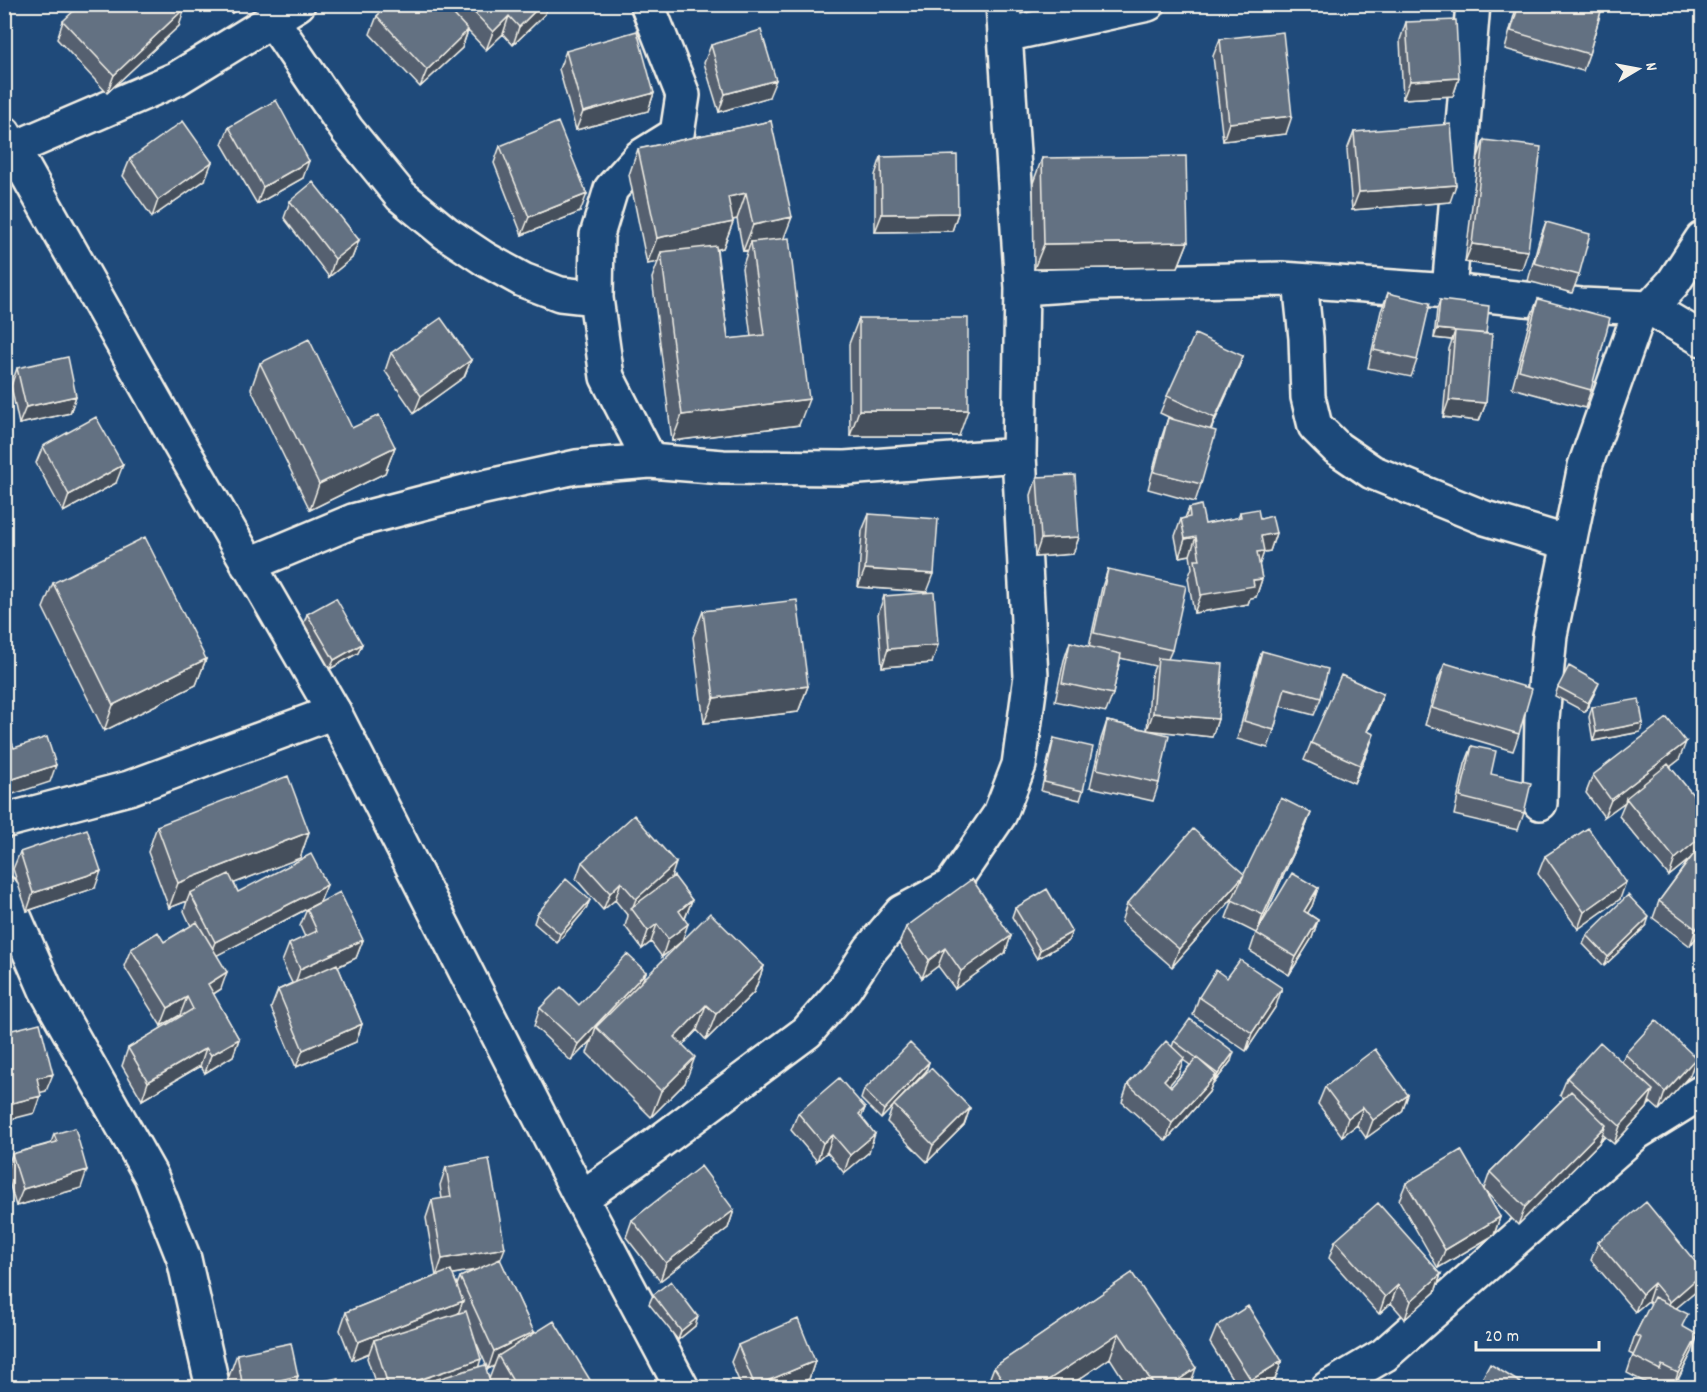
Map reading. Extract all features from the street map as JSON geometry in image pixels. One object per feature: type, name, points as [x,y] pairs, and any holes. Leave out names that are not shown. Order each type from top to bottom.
[{"type":"street","points":[[647,4],[683,95],[677,134],[640,157],[611,189],[597,235],[596,298],[607,377],[650,461]]},
{"type":"street","points":[[581,1198],[807,1032],[845,988],[870,950],[902,912],[951,886],[1000,814],[1019,765],[1031,676],[1019,456],[1022,288],[1004,20],[1148,4]]},
{"type":"street","points":[[1449,291],[1473,4]]},
{"type":"street","points":[[596,298],[560,294],[523,280],[485,259],[446,233],[401,196],[347,130],[285,12],[176,79],[9,141],[248,565],[334,712],[581,1198],[682,1388]]},
{"type":"street","points":[[1540,803],[1542,719],[1550,635],[1585,466],[1646,308],[1673,283],[1702,239]]},
{"type":"street","points":[[1022,288],[1095,283],[1282,279],[1449,291],[1581,305],[1646,308],[1702,339]]},
{"type":"street","points":[[1300,281],[1306,338],[1308,397],[1315,426],[1337,448],[1372,472],[1485,518],[1569,543]]},
{"type":"street","points":[[248,565],[353,521],[480,488],[576,467],[650,461],[723,467],[845,468],[1019,456]]},
{"type":"street","points":[[4,821],[129,788],[334,712]]},
{"type":"street","points":[[4,893],[46,990],[151,1176],[184,1259],[213,1388]]},
{"type":"street","points":[[1328,1388],[1384,1355],[1636,1133],[1702,1092]]},
{"type":"building","points":[[81,4],[182,4],[185,8],[114,75],[63,21]]},
{"type":"building","points":[[389,4],[444,4],[468,30],[427,70],[377,16]]},
{"type":"building","points":[[466,4],[542,4],[519,27],[509,16],[493,32]]},
{"type":"building","points":[[1519,4],[1603,4],[1589,54],[1511,31]]},
{"type":"building","points":[[1456,20],[1459,78],[1410,81],[1406,22]]},
{"type":"building","points":[[761,30],[776,80],[725,94],[711,45]]},
{"type":"building","points":[[637,31],[654,93],[583,112],[566,51]]},
{"type":"building","points":[[1283,32],[1292,116],[1229,123],[1220,39]]},
{"type":"building","points":[[276,100],[309,161],[263,187],[229,127]]},
{"type":"building","points":[[183,121],[212,162],[158,200],[130,159]]},
{"type":"building","points":[[771,121],[792,217],[753,225],[746,193],[728,197],[733,222],[657,238],[638,149]]},
{"type":"building","points":[[558,122],[587,194],[529,217],[500,146]]},
{"type":"building","points":[[1451,124],[1456,185],[1359,192],[1354,132]]},
{"type":"building","points":[[1484,140],[1541,147],[1528,251],[1472,244]]},
{"type":"building","points":[[957,155],[958,213],[882,214],[881,157]]},
{"type":"building","points":[[1186,156],[1188,242],[1044,244],[1042,158]]},
{"type":"building","points":[[313,182],[359,240],[335,259],[290,201]]},
{"type":"building","points":[[1546,222],[1590,234],[1579,275],[1534,263]]},
{"type":"building","points":[[789,238],[809,399],[682,415],[661,252],[716,246],[728,339],[764,335],[751,242]]},
{"type":"building","points":[[1388,293],[1430,303],[1417,360],[1374,350]]},
{"type":"building","points":[[1538,299],[1610,318],[1591,390],[1519,370]]},
{"type":"building","points":[[1440,300],[1489,306],[1486,334],[1437,329]]},
{"type":"building","points":[[441,318],[471,360],[421,396],[391,353]]},
{"type":"building","points":[[859,318],[968,318],[968,410],[859,410]]},
{"type":"building","points":[[1455,331],[1492,334],[1486,403],[1449,400]]},
{"type":"building","points":[[1195,334],[1243,356],[1215,418],[1167,396]]},
{"type":"building","points":[[309,339],[352,428],[379,415],[395,447],[319,484],[260,363]]},
{"type":"building","points":[[68,357],[76,396],[26,407],[17,368]]},
{"type":"building","points":[[96,417],[123,465],[69,495],[43,446]]},
{"type":"building","points":[[1168,418],[1216,431],[1201,484],[1154,472]]},
{"type":"building","points":[[1075,475],[1079,537],[1041,539],[1037,477]]},
{"type":"building","points":[[1201,505],[1205,524],[1241,517],[1240,512],[1258,509],[1260,519],[1272,516],[1276,533],[1261,536],[1264,551],[1257,552],[1262,579],[1253,580],[1254,586],[1201,595],[1195,560],[1200,560],[1196,537],[1185,539],[1181,519],[1190,517],[1189,508]]},
{"type":"building","points":[[869,514],[938,519],[934,574],[865,569]]},
{"type":"building","points":[[145,537],[206,659],[113,705],[53,583]]},
{"type":"building","points":[[1108,569],[1186,586],[1172,650],[1094,633]]},
{"type":"building","points":[[934,592],[938,645],[888,649],[884,596]]},
{"type":"building","points":[[336,598],[362,644],[334,660],[307,614]]},
{"type":"building","points":[[797,600],[808,686],[714,698],[703,611]]},
{"type":"building","points":[[1070,642],[1121,654],[1113,694],[1062,683]]},
{"type":"building","points":[[1262,651],[1328,669],[1321,698],[1285,688],[1274,730],[1244,721]]},
{"type":"building","points":[[1158,658],[1223,664],[1218,719],[1153,713]]},
{"type":"building","points":[[1445,663],[1532,689],[1519,734],[1432,708]]},
{"type":"building","points":[[1569,666],[1599,683],[1588,703],[1558,687]]},
{"type":"building","points":[[1341,675],[1383,694],[1367,731],[1374,734],[1360,765],[1311,743]]},
{"type":"building","points":[[1639,699],[1643,723],[1596,732],[1592,707]]},
{"type":"building","points":[[1667,718],[1686,742],[1611,800],[1593,775]]},
{"type":"building","points":[[4,719],[14,748],[47,737],[56,765],[4,782]]},
{"type":"building","points":[[1107,721],[1169,735],[1159,783],[1097,769]]},
{"type":"building","points":[[1054,738],[1093,747],[1083,791],[1044,782]]},
{"type":"building","points":[[1472,746],[1496,751],[1491,774],[1531,783],[1524,813],[1460,797]]},
{"type":"building","points":[[1668,764],[1702,806],[1702,836],[1675,859],[1626,798]]},
{"type":"building","points":[[288,776],[309,832],[178,883],[157,826]]},
{"type":"building","points":[[1281,798],[1311,813],[1263,915],[1232,900],[1244,875],[1179,949],[1127,904],[1193,829],[1244,874]]},
{"type":"building","points":[[634,815],[676,863],[636,899],[621,882],[610,893],[582,862]]},
{"type":"building","points":[[1588,828],[1626,882],[1584,912],[1545,856]]},
{"type":"building","points":[[87,829],[101,871],[33,893],[20,852]]},
{"type":"building","points":[[1699,847],[1702,850],[1702,921],[1696,929],[1659,901]]},
{"type":"building","points":[[311,854],[327,885],[215,942],[190,893],[229,874],[238,892]]},
{"type":"building","points":[[1292,873],[1318,888],[1304,911],[1318,920],[1296,957],[1256,933]]},
{"type":"building","points":[[674,876],[692,900],[679,911],[688,924],[668,939],[657,924],[648,931],[631,908]]},
{"type":"building","points":[[566,879],[590,900],[560,934],[537,914]]},
{"type":"building","points":[[972,879],[1011,936],[961,971],[945,948],[929,960],[906,927]]},
{"type":"building","points":[[1047,889],[1072,932],[1040,950],[1015,908]]},
{"type":"building","points":[[340,892],[363,940],[300,969],[289,944],[317,931],[307,909]]},
{"type":"building","points":[[1628,895],[1649,917],[1608,957],[1587,935]]},
{"type":"building","points":[[710,913],[764,966],[716,1014],[706,1005],[675,1037],[695,1057],[661,1091],[596,1027]]},
{"type":"building","points":[[197,922],[227,972],[208,984],[239,1039],[211,1055],[206,1048],[148,1082],[128,1048],[193,1009],[187,997],[168,1008],[131,949],[158,932],[164,942]]},
{"type":"building","points":[[627,954],[646,972],[578,1044],[540,1008],[561,987],[579,1005]]},
{"type":"building","points":[[1240,960],[1282,988],[1252,1033],[1199,997],[1216,970],[1227,978]]},
{"type":"building","points":[[337,964],[362,1024],[303,1050],[278,990]]},
{"type":"building","points":[[1190,1019],[1234,1052],[1218,1074],[1174,1041]]},
{"type":"building","points":[[1656,1020],[1696,1058],[1665,1092],[1625,1054]]},
{"type":"building","points":[[40,1023],[53,1074],[37,1078],[41,1096],[4,1105],[4,1032]]},
{"type":"building","points":[[1166,1041],[1184,1058],[1164,1080],[1171,1087],[1197,1058],[1216,1075],[1172,1123],[1128,1084]]},
{"type":"building","points":[[1600,1042],[1653,1090],[1620,1126],[1567,1078]]},
{"type":"building","points":[[910,1043],[929,1062],[884,1110],[864,1090]]},
{"type":"building","points":[[1375,1049],[1408,1095],[1373,1120],[1363,1107],[1348,1118],[1325,1087]]},
{"type":"building","points":[[931,1068],[970,1108],[933,1145],[894,1105]]},
{"type":"building","points":[[839,1078],[865,1108],[859,1114],[875,1134],[850,1155],[833,1135],[823,1143],[798,1113]]},
{"type":"building","points":[[1571,1091],[1606,1125],[1525,1207],[1490,1172]]},
{"type":"building","points":[[75,1128],[87,1170],[23,1189],[12,1154],[57,1142],[54,1134]]},
{"type":"building","points":[[1461,1150],[1500,1217],[1445,1250],[1406,1183]]},
{"type":"building","points":[[489,1159],[505,1248],[442,1259],[432,1200],[451,1197],[446,1167]]},
{"type":"building","points":[[701,1166],[734,1210],[666,1263],[632,1220]]},
{"type":"building","points":[[1646,1202],[1702,1270],[1702,1274],[1670,1302],[1654,1283],[1642,1294],[1598,1242]]},
{"type":"building","points":[[1378,1203],[1441,1274],[1411,1301],[1398,1285],[1385,1297],[1335,1241]]},
{"type":"building","points":[[500,1259],[534,1332],[494,1351],[460,1277]]},
{"type":"building","points":[[451,1270],[463,1301],[358,1342],[346,1312]]},
{"type":"building","points":[[1132,1273],[1196,1368],[1167,1388],[1156,1388],[1119,1333],[1044,1383],[1047,1388],[1008,1388],[994,1367]]},
{"type":"building","points":[[671,1281],[698,1317],[681,1331],[653,1295]]},
{"type":"building","points":[[1654,1297],[1688,1314],[1682,1326],[1698,1335],[1678,1373],[1662,1365],[1660,1370],[1633,1356],[1641,1338],[1635,1335]]},
{"type":"building","points":[[1248,1306],[1282,1361],[1251,1380],[1217,1326]]},
{"type":"building","points":[[466,1311],[481,1359],[395,1388],[389,1388],[374,1340]]},
{"type":"building","points":[[798,1319],[815,1361],[755,1386],[738,1345]]},
{"type":"building","points":[[554,1321],[595,1388],[517,1388],[498,1356]]},
{"type":"building","points":[[291,1343],[298,1376],[275,1381],[276,1388],[243,1388],[237,1354]]},
{"type":"building","points":[[1490,1364],[1529,1388],[1477,1388]]},
{"type":"building","points":[[485,1365],[492,1388],[407,1388]]},
{"type":"building","points":[[1702,1366],[1702,1388],[1696,1388]]},
{"type":"building","points":[[338,1378],[340,1388],[290,1388]]},
{"type":"building","points":[[976,1381],[981,1388],[968,1388]]},
{"type":"building","points":[[958,1382],[962,1388],[950,1388]]}]
